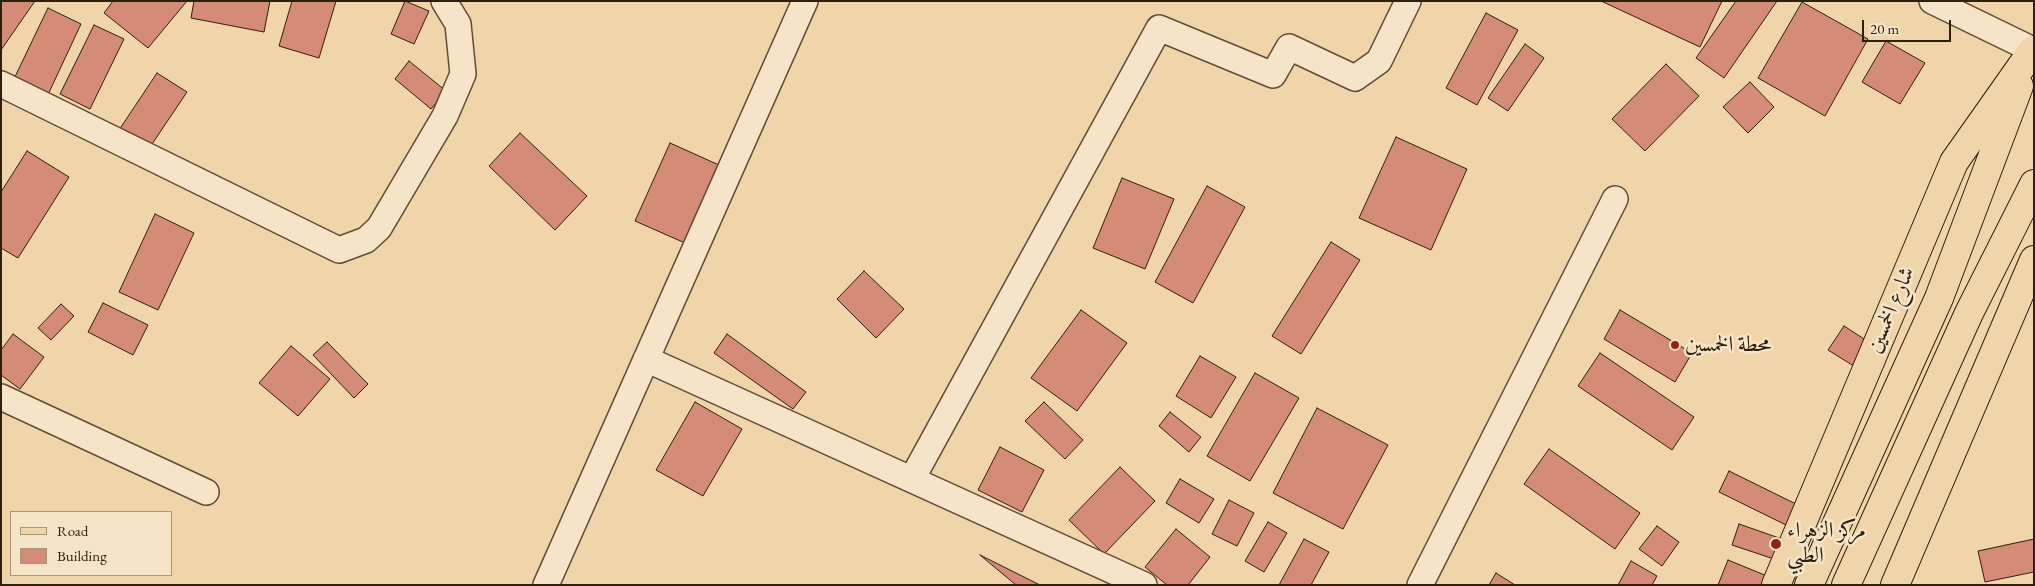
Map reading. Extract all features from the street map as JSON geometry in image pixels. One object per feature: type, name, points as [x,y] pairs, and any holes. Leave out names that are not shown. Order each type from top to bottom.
[{"type":"main road","name":"شارع الخمسين","points":[[1809,585],[1939,298],[2033,49]]},
{"type":"main road","name":"شارع الخمسين","points":[[1776,585],[1954,162],[2033,49]]},
{"type":"main road","points":[[1846,585],[1969,313],[2034,184]]},
{"type":"main road","points":[[1895,585],[2034,260]]},
{"type":"street","points":[[1,84],[338,250],[366,240],[379,228],[445,116],[463,74],[458,24],[444,1]]},
{"type":"street","points":[[546,585],[805,1]]},
{"type":"street","points":[[912,479],[1159,28],[1273,75],[1289,48],[1355,78],[1379,61],[1408,1]]},
{"type":"street","points":[[1932,1],[2033,49]]},
{"type":"street","points":[[1420,585],[1615,199]]},
{"type":"street","points":[[646,359],[1144,585]]},
{"type":"street","points":[[1,397],[206,492]]},
{"type":"building","points":[[1,1],[35,1],[1,50]]},
{"type":"building","points":[[113,1],[187,1],[148,48],[104,13]]},
{"type":"building","points":[[194,1],[270,1],[264,32],[191,18]]},
{"type":"building","points":[[292,1],[336,1],[319,58],[279,46]]},
{"type":"building","points":[[405,1],[429,11],[414,44],[391,34]]},
{"type":"building","points":[[1601,1],[1722,1],[1700,47]]},
{"type":"building","points":[[1736,1],[1777,1],[1724,78],[1696,58]]},
{"type":"building","points":[[1802,2],[1868,39],[1825,116],[1758,78]]},
{"type":"building","points":[[48,8],[81,24],[45,101],[11,85]]},
{"type":"building","points":[[1486,13],[1518,30],[1477,105],[1446,88]]},
{"type":"building","points":[[94,25],[124,39],[90,109],[60,94]]},
{"type":"building","points":[[1886,41],[1925,63],[1900,104],[1862,82]]},
{"type":"building","points":[[1525,44],[1544,58],[1508,111],[1488,98]]},
{"type":"building","points":[[409,61],[446,91],[431,109],[395,79]]},
{"type":"building","points":[[1666,64],[1699,96],[1645,151],[1612,119]]},
{"type":"building","points":[[157,73],[187,92],[146,153],[117,133]]},
{"type":"building","points":[[1750,82],[1774,107],[1748,133],[1723,107]]},
{"type":"building","points":[[520,133],[587,196],[555,230],[489,166]]},
{"type":"building","points":[[1396,137],[1467,169],[1431,250],[1359,218]]},
{"type":"building","points":[[670,143],[719,165],[685,243],[635,221]]},
{"type":"building","points":[[27,151],[69,177],[18,258],[1,248],[1,192]]},
{"type":"building","points":[[1122,178],[1174,199],[1145,269],[1093,248]]},
{"type":"building","points":[[1207,186],[1245,207],[1193,303],[1155,282]]},
{"type":"building","points":[[155,214],[194,233],[158,310],[119,292]]},
{"type":"building","points":[[1331,242],[1360,260],[1301,354],[1272,336]]},
{"type":"building","points":[[864,271],[904,309],[876,338],[837,299]]},
{"type":"building","points":[[103,303],[148,325],[133,355],[88,332]]},
{"type":"building","points":[[61,304],[74,316],[51,340],[38,328]]},
{"type":"building","points":[[1081,310],[1127,343],[1077,411],[1031,378]]},
{"type":"building","points":[[1620,310],[1692,353],[1675,382],[1604,339]]},
{"type":"building","points":[[1844,326],[1872,344],[1857,368],[1828,350]]},
{"type":"building","points":[[13,334],[44,357],[20,389],[1,375],[1,350]]},
{"type":"building","points":[[727,334],[806,392],[793,409],[714,353]]},
{"type":"building","points":[[327,342],[368,384],[354,398],[313,355]]},
{"type":"building","points":[[291,346],[330,379],[298,416],[259,383]]},
{"type":"building","points":[[1600,353],[1694,417],[1672,450],[1578,386]]},
{"type":"building","points":[[1200,356],[1236,377],[1211,418],[1176,396]]},
{"type":"building","points":[[1255,373],[1299,398],[1250,481],[1207,456]]},
{"type":"building","points":[[695,402],[742,429],[703,496],[656,470]]},
{"type":"building","points":[[1044,402],[1083,440],[1065,459],[1025,421]]},
{"type":"building","points":[[1317,408],[1388,445],[1343,529],[1273,493]]},
{"type":"building","points":[[1170,412],[1201,437],[1189,452],[1159,426]]},
{"type":"building","points":[[1000,447],[1044,470],[1022,512],[978,490]]},
{"type":"building","points":[[1549,449],[1640,513],[1615,549],[1524,484]]},
{"type":"building","points":[[1120,467],[1155,501],[1104,554],[1069,520]]},
{"type":"building","points":[[1729,471],[1796,504],[1786,525],[1719,492]]},
{"type":"building","points":[[1180,479],[1214,499],[1199,523],[1166,503]]},
{"type":"building","points":[[1229,500],[1254,513],[1237,546],[1212,534]]},
{"type":"building","points":[[1268,522],[1287,533],[1264,572],[1245,561]]},
{"type":"building","points":[[1739,524],[1782,539],[1774,559],[1732,545]]},
{"type":"building","points":[[1657,526],[1679,542],[1662,566],[1639,549]]},
{"type":"building","points":[[1176,529],[1210,557],[1188,585],[1167,585],[1145,567]]},
{"type":"building","points":[[1304,539],[1329,552],[1311,585],[1279,585]]},
{"type":"building","points":[[2034,539],[2034,572],[1985,582],[1978,551]]},
{"type":"building","points":[[980,555],[1040,585],[1016,585]]},
{"type":"building","points":[[1728,560],[1767,576],[1764,585],[1718,585]]},
{"type":"building","points":[[1631,561],[1657,576],[1652,585],[1618,585]]},
{"type":"building","points":[[1496,573],[1515,585],[1489,585]]},
{"type":"place","name":"محطة الخمسين","points":[[1675,345]]},
{"type":"place","name":"مركز الزهراء الطبي","points":[[1776,544]]}]
